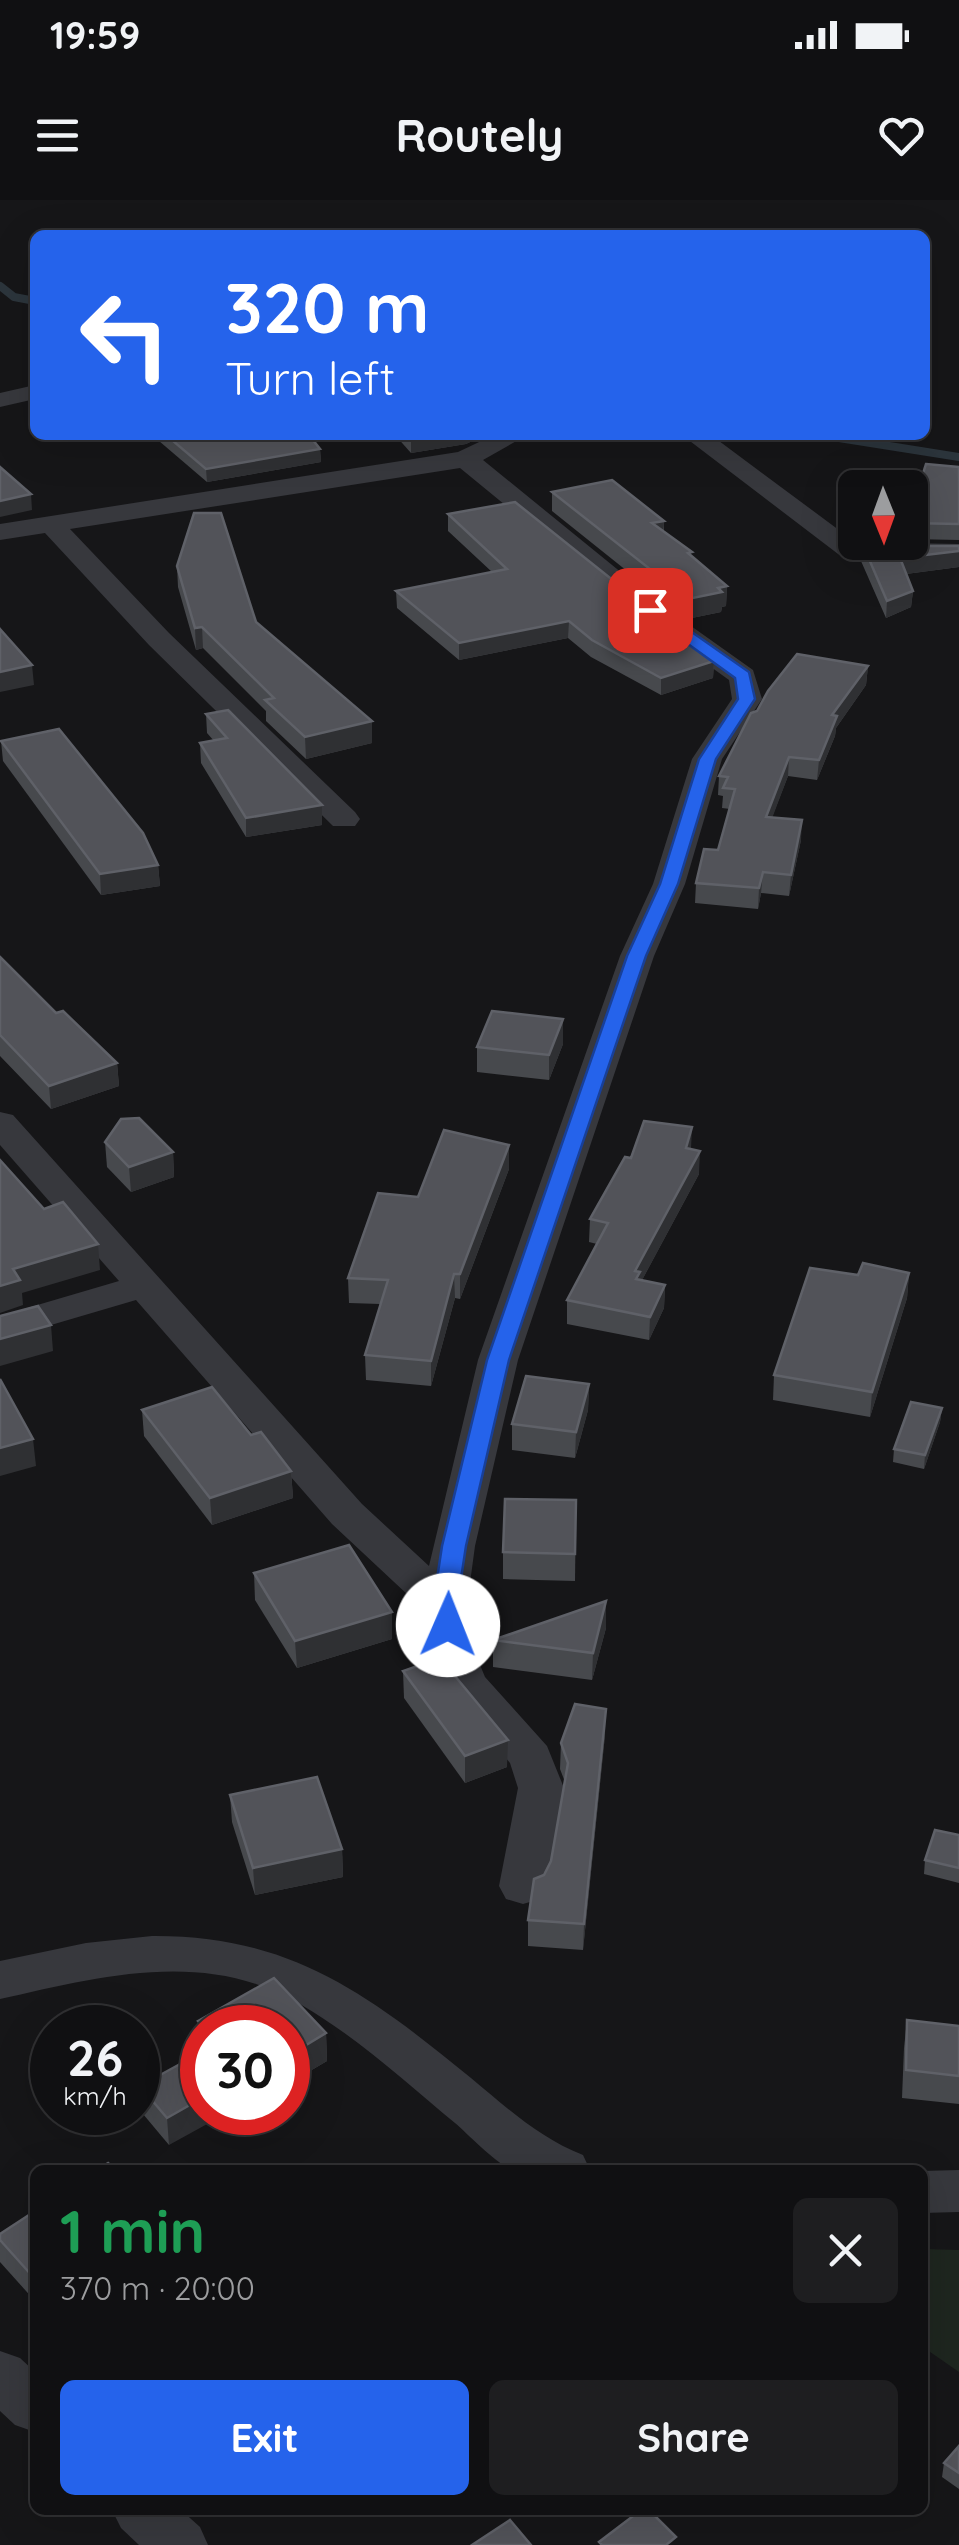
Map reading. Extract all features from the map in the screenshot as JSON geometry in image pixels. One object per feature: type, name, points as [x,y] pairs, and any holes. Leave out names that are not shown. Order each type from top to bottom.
[{"type":"street","points":[[0,400],[30,393]]},
{"type":"street","points":[[4,528],[52,524],[465,459],[504,440]]},
{"type":"street","points":[[702,440],[852,551],[959,552]]},
{"type":"street","points":[[465,459],[650,610],[743,676],[747,692],[743,706],[722,732],[708,759],[669,884],[637,956],[498,1360],[471,1469],[445,1605],[456,1660],[466,1684],[531,1757],[541,1788],[523,1886]]},
{"type":"street","points":[[52,524],[72,550],[209,690],[344,820]]},
{"type":"street","points":[[0,1123],[348,1514],[445,1605]]},
{"type":"street","points":[[0,1328],[146,1285]]},
{"type":"street","points":[[0,1980],[131,1956],[174,1954],[233,1961],[283,1974],[338,2004],[533,2158],[551,2165]]},
{"type":"street","points":[[928,2192],[959,2191]]},
{"type":"street","points":[[0,2374],[30,2403]]},
{"type":"street","points":[[146,2515],[179,2545]]},
{"type":"shaded area","points":[[928,2249],[959,2250],[959,2372],[928,2350]]},
{"type":"building","points":[[172,440],[313,440],[320,449],[206,469]]},
{"type":"building","points":[[926,464],[959,467],[959,524],[928,523],[928,470],[924,470]]},
{"type":"building","points":[[0,467],[31,494],[0,501]]},
{"type":"building","points":[[612,480],[664,521],[652,523],[692,552],[688,553],[727,586],[718,588],[722,592],[688,599],[552,492]]},
{"type":"building","points":[[515,502],[714,661],[661,678],[592,640],[569,621],[459,643],[396,591],[507,569],[448,514]]},
{"type":"building","points":[[194,513],[221,513],[256,622],[372,721],[305,737],[265,700],[274,698],[202,627],[195,628],[177,566]]},
{"type":"building","points":[[928,546],[959,546],[959,551],[928,555]]},
{"type":"building","points":[[869,560],[901,560],[913,591],[887,601]]},
{"type":"building","points":[[0,629],[32,665],[0,672]]},
{"type":"building","points":[[797,654],[868,666],[832,715],[837,716],[819,760],[789,757],[766,817],[802,820],[791,875],[763,872],[759,888],[696,883],[704,849],[718,850],[735,789],[723,788],[728,777],[719,776],[751,713],[757,711]]},
{"type":"building","points":[[228,710],[322,805],[246,818],[200,743],[227,738],[206,714]]},
{"type":"building","points":[[59,729],[143,833],[158,865],[100,874],[1,741]]},
{"type":"building","points":[[0,957],[56,1013],[63,1011],[117,1063],[49,1086],[0,1035]]},
{"type":"building","points":[[492,1011],[563,1019],[549,1055],[477,1047]]},
{"type":"building","points":[[139,1118],[173,1152],[129,1167],[105,1142],[121,1119]]},
{"type":"building","points":[[644,1121],[692,1127],[686,1148],[700,1151],[635,1271],[640,1272],[636,1279],[665,1285],[650,1317],[567,1300],[608,1223],[590,1219],[625,1157],[631,1158]]},
{"type":"building","points":[[444,1130],[509,1145],[460,1274],[454,1274],[431,1361],[365,1355],[388,1280],[348,1278],[378,1193],[418,1197]]},
{"type":"building","points":[[0,1160],[44,1209],[63,1202],[98,1244],[13,1269],[20,1280],[0,1286]]},
{"type":"building","points":[[863,1263],[909,1273],[872,1392],[774,1375],[810,1268],[858,1275]]},
{"type":"building","points":[[38,1306],[51,1325],[0,1339],[0,1316]]},
{"type":"building","points":[[526,1376],[589,1384],[576,1432],[512,1424]]},
{"type":"building","points":[[0,1379],[33,1439],[0,1448]]},
{"type":"building","points":[[212,1387],[251,1435],[261,1432],[291,1471],[210,1498],[142,1410]]},
{"type":"building","points":[[911,1402],[942,1408],[925,1455],[894,1449]]},
{"type":"building","points":[[505,1499],[576,1500],[575,1554],[503,1552]]},
{"type":"building","points":[[349,1545],[392,1612],[295,1641],[254,1573]]},
{"type":"building","points":[[606,1601],[593,1653],[493,1640]]},
{"type":"building","points":[[440,1658],[508,1740],[465,1756],[403,1671]]},
{"type":"building","points":[[575,1704],[606,1709],[584,1924],[528,1920],[534,1879],[544,1875],[551,1861],[568,1763],[561,1743]]},
{"type":"building","points":[[317,1777],[342,1849],[253,1868],[230,1795]]},
{"type":"building","points":[[935,1830],[959,1835],[959,1868],[925,1860]]},
{"type":"building","points":[[274,1978],[300,2005],[226,2005]]},
{"type":"building","points":[[310,2016],[326,2033],[310,2043]]},
{"type":"building","points":[[907,2020],[959,2026],[959,2076],[906,2070]]},
{"type":"building","points":[[180,2064],[180,2111],[167,2118],[160,2110],[160,2075]]},
{"type":"building","points":[[30,2214],[30,2273],[0,2240],[0,2234]]},
{"type":"building","points":[[959,2446],[959,2473],[944,2463]]},
{"type":"building","points":[[634,2515],[654,2515],[676,2537],[666,2545],[599,2542]]},
{"type":"building","points":[[510,2520],[531,2545],[472,2545]]},
{"type":"waterway","points":[[0,286],[14,297],[30,300]]},
{"type":"waterway","points":[[852,440],[959,457]]},
{"type":"route","points":[[448,1625],[445,1605],[454,1546],[498,1360],[637,956],[669,884],[694,795],[722,732],[747,699],[743,676],[650,610]]}]
